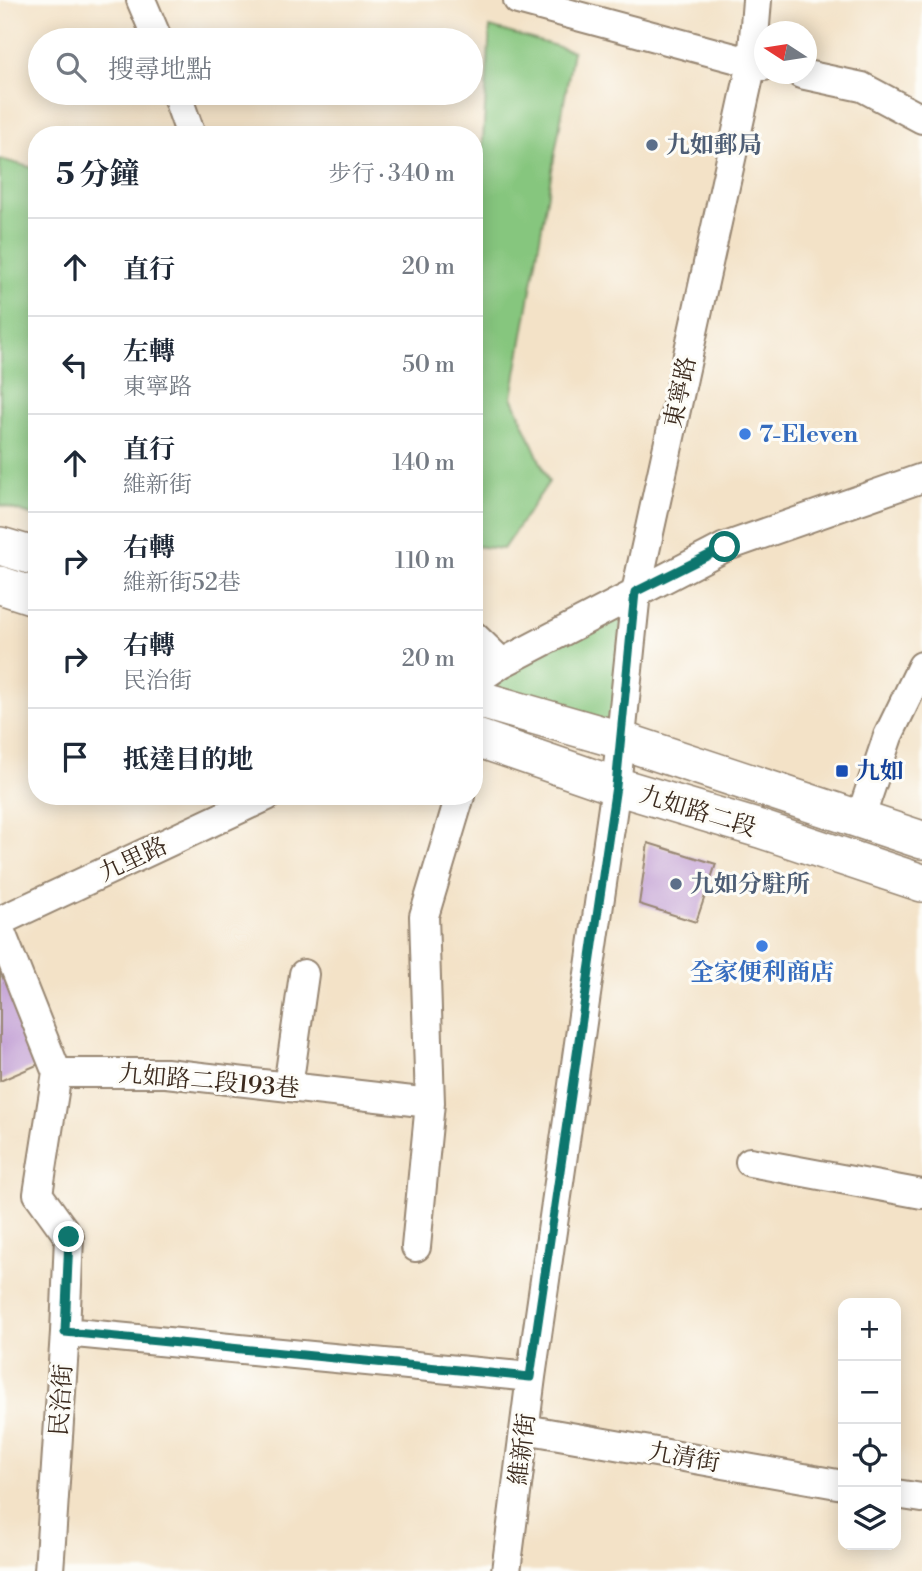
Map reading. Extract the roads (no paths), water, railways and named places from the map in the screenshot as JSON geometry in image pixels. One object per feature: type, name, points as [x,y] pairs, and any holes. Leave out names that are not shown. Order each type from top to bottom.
[{"type":"main road","points":[[0,546],[28,554]]},
{"type":"main road","points":[[0,585],[28,594]]},
{"type":"main road","name":"九如路二段","points":[[483,701],[620,740],[922,840]]},
{"type":"main road","name":"九如路二段","points":[[483,744],[760,829],[922,883]]},
{"type":"street","points":[[141,0],[153,28]]},
{"type":"street","points":[[518,0],[754,63]]},
{"type":"street","name":"東寧路","points":[[757,0],[757,21]]},
{"type":"street","points":[[817,77],[862,87],[922,119]]},
{"type":"street","name":"東寧路","points":[[616,786],[635,592],[754,81]]},
{"type":"street","points":[[180,105],[188,126]]},
{"type":"street","points":[[483,676],[502,663],[635,592],[725,547],[922,478]]},
{"type":"street","points":[[483,645],[502,663]]},
{"type":"street","points":[[860,819],[888,736],[922,666]]},
{"type":"street","name":"維新街","points":[[506,1571],[530,1377],[616,786]]},
{"type":"street","name":"九里路","points":[[0,921],[248,805]]},
{"type":"street","points":[[416,1247],[430,1103],[424,916],[457,805]]},
{"type":"street","points":[[0,930],[57,1073]]},
{"type":"street","points":[[288,1087],[304,974]]},
{"type":"street","name":"九如路二段193巷","points":[[57,1073],[166,1073],[430,1103]]},
{"type":"street","name":"民治街","points":[[49,1571],[69,1237],[38,1194],[57,1073]]},
{"type":"street","points":[[750,1162],[922,1194]]},
{"type":"street","points":[[65,1332],[530,1377]]},
{"type":"street","name":"九清街","points":[[525,1429],[838,1484]]},
{"type":"street","points":[[901,1495],[922,1499]]},
{"type":"place","name":"九如郵局","points":[[652,145]]},
{"type":"place","name":"7-Eleven","points":[[745,434]]},
{"type":"place","name":"九如","points":[[842,771]]},
{"type":"place","name":"九如分駐所","points":[[676,884]]},
{"type":"place","name":"全家便利商店","points":[[762,946]]}]
